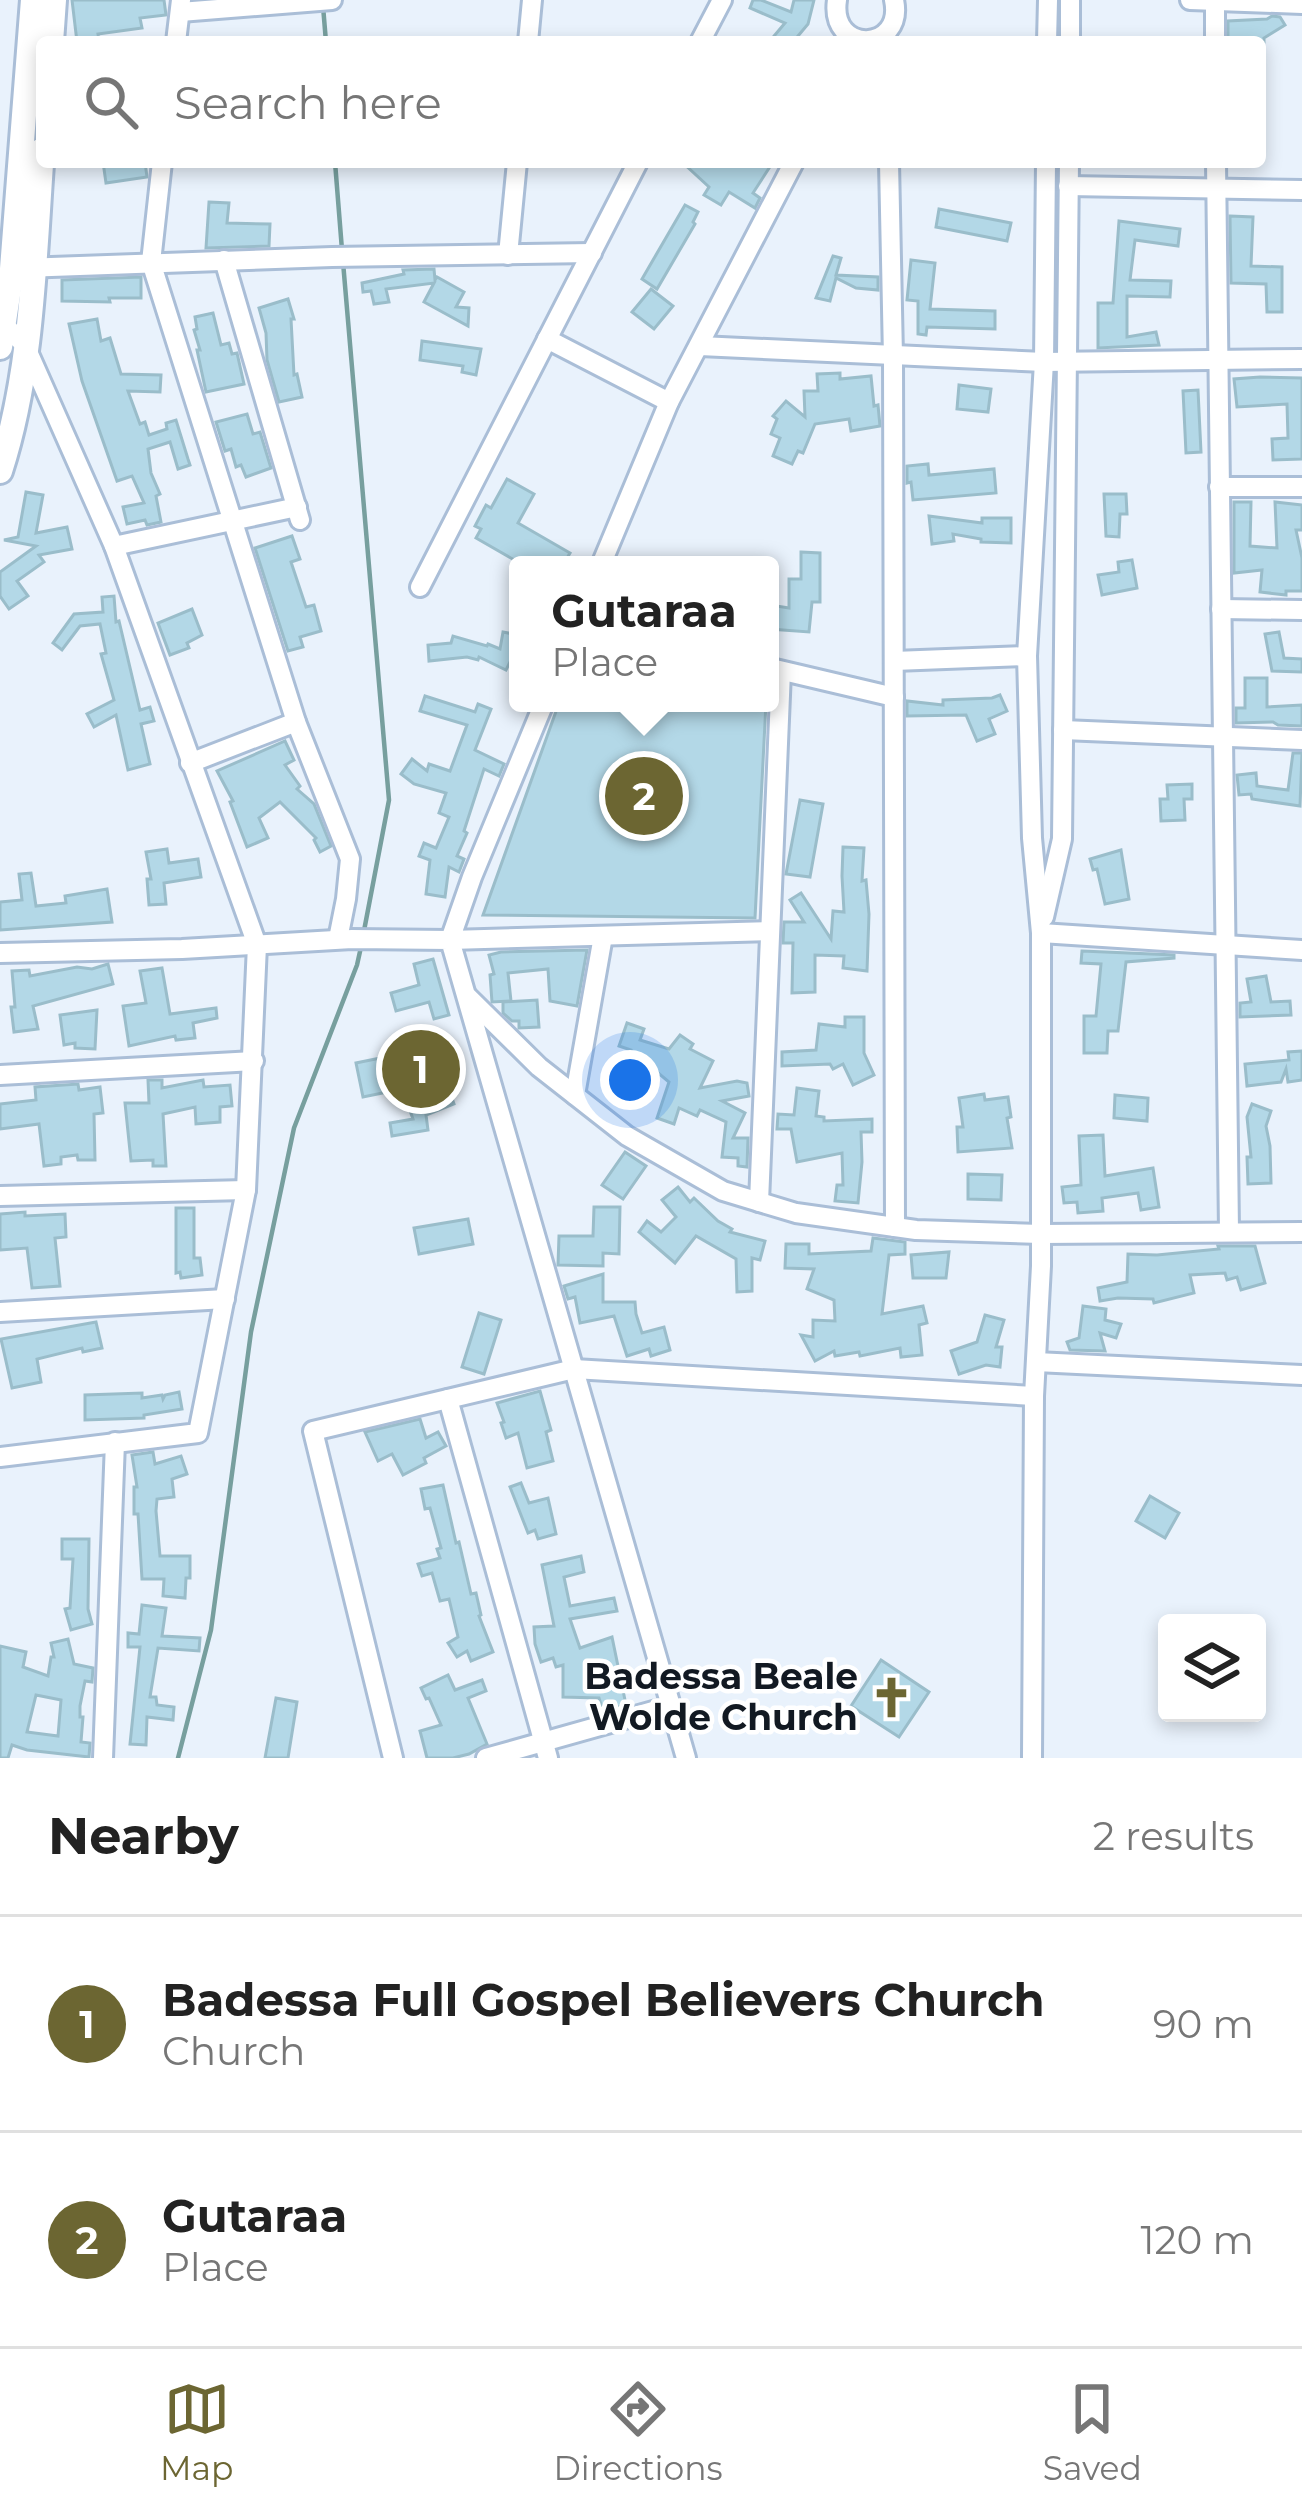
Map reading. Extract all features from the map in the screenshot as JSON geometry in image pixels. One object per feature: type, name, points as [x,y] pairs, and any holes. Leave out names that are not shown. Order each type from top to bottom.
[{"type":"main road","points":[[22,268],[32,0]]},
{"type":"main road","points":[[51,36],[54,0]]},
{"type":"main road","points":[[0,471],[11,435],[7,334],[39,168]]},
{"type":"street","points":[[177,36],[180,6],[332,0]]},
{"type":"street","points":[[529,36],[532,0]]},
{"type":"street","points":[[703,36],[722,0]]},
{"type":"street","points":[[837,0],[836,20],[849,36]]},
{"type":"street","points":[[1047,36],[1048,0]]},
{"type":"street","points":[[1070,0],[1070,36]]},
{"type":"street","points":[[1190,0],[1302,4]]},
{"type":"street","points":[[1215,2],[1215,36]]},
{"type":"street","points":[[886,36],[901,3]]},
{"type":"street","points":[[161,168],[151,262],[296,722],[350,859],[345,939]]},
{"type":"street","points":[[508,256],[516,168]]},
{"type":"street","points":[[420,586],[635,168]]},
{"type":"street","points":[[605,556],[668,402],[791,168]]},
{"type":"street","points":[[889,168],[895,1227]]},
{"type":"street","points":[[1032,1758],[1041,933],[1032,838],[1027,656],[1044,362],[1046,168]]},
{"type":"street","points":[[1041,933],[1062,839],[1069,168]]},
{"type":"street","points":[[1216,168],[1229,1232]]},
{"type":"street","points":[[1068,186],[1302,190]]},
{"type":"street","points":[[22,268],[592,253]]},
{"type":"street","points":[[114,545],[298,514],[224,260]]},
{"type":"street","points":[[0,1457],[198,1432],[246,1190],[257,944],[114,545],[7,334]]},
{"type":"street","points":[[548,339],[668,402]]},
{"type":"street","points":[[700,346],[1044,362],[1302,359]]},
{"type":"street","points":[[1220,487],[1302,487]]},
{"type":"street","points":[[1221,610],[1302,610]]},
{"type":"street","points":[[894,661],[1027,656]]},
{"type":"street","points":[[779,670],[894,698]]},
{"type":"street","points":[[540,712],[450,940],[686,1758]]},
{"type":"street","points":[[758,1202],[775,712]]},
{"type":"street","points":[[190,764],[296,722]]},
{"type":"street","points":[[1063,730],[1302,740]]},
{"type":"street","points":[[0,953],[345,939],[770,931]]},
{"type":"street","points":[[1041,933],[1302,950]]},
{"type":"street","points":[[575,1095],[603,936]]},
{"type":"street","points":[[465,994],[539,1067],[627,1136],[723,1191],[796,1213],[895,1227],[1041,1234],[1302,1232]]},
{"type":"street","points":[[0,1075],[254,1061]]},
{"type":"street","points":[[0,1196],[246,1190]]},
{"type":"street","points":[[0,1312],[225,1299]]},
{"type":"street","points":[[1036,1362],[1302,1375]]},
{"type":"street","points":[[392,1758],[313,1431],[574,1370],[1034,1396]]},
{"type":"street","points":[[448,1399],[546,1750]]},
{"type":"street","points":[[103,1758],[115,1442]]},
{"type":"street","points":[[486,1758],[546,1750],[671,1706]]},
{"type":"building","points":[[72,0],[164,0],[166,15],[140,18],[142,28],[76,36]]},
{"type":"building","points":[[753,0],[761,0],[791,12],[794,0],[814,0],[808,24],[798,36],[774,36],[785,23],[750,8]]},
{"type":"building","points":[[1280,17],[1285,25],[1266,37],[1228,36],[1228,21]]},
{"type":"building","points":[[104,168],[146,168],[147,177],[106,183]]},
{"type":"building","points":[[688,168],[769,168],[753,193],[760,198],[755,208],[729,192],[721,205],[704,195],[709,187]]},
{"type":"building","points":[[209,202],[229,203],[227,223],[270,224],[269,246],[206,248]]},
{"type":"building","points":[[685,205],[698,212],[695,224],[657,289],[642,279]]},
{"type":"building","points":[[939,209],[1011,223],[1007,241],[936,227]]},
{"type":"building","points":[[1230,216],[1253,217],[1251,266],[1282,267],[1282,312],[1267,312],[1266,284],[1231,283]]},
{"type":"building","points":[[1119,221],[1180,229],[1178,246],[1135,240],[1130,280],[1171,281],[1170,297],[1127,296],[1127,337],[1156,332],[1159,345],[1098,348],[1098,303],[1113,303]]},
{"type":"building","points":[[833,256],[841,258],[836,275],[878,277],[878,290],[856,288],[836,278],[830,301],[816,298]]},
{"type":"building","points":[[911,260],[935,263],[930,309],[995,311],[995,329],[927,327],[926,335],[918,334],[918,301],[907,300]]},
{"type":"building","points":[[434,269],[435,280],[464,292],[456,307],[469,308],[468,326],[424,302],[434,283],[386,289],[389,302],[374,304],[371,291],[363,292],[362,283],[404,274],[403,270]]},
{"type":"building","points":[[141,277],[141,298],[62,301],[62,280]]},
{"type":"building","points":[[651,289],[673,306],[654,329],[632,312]]},
{"type":"building","points":[[288,299],[294,319],[294,375],[302,397],[279,402],[259,308]]},
{"type":"building","points":[[213,313],[221,345],[229,343],[232,354],[237,353],[244,384],[206,392],[195,317]]},
{"type":"building","points":[[97,319],[101,341],[110,338],[121,374],[161,375],[160,392],[128,391],[140,424],[145,422],[149,435],[176,420],[190,465],[178,469],[170,442],[148,449],[160,494],[156,496],[161,522],[127,524],[123,507],[144,503],[132,476],[117,481],[82,381],[69,324]]},
{"type":"building","points":[[422,341],[481,349],[476,375],[462,372],[463,366],[420,360]]},
{"type":"building","points":[[840,373],[840,379],[871,376],[880,426],[851,431],[849,419],[815,424],[803,453],[798,451],[792,464],[773,456],[780,438],[771,434],[777,419],[773,416],[786,401],[805,417],[804,391],[818,391],[817,374]]},
{"type":"building","points":[[1302,378],[1302,459],[1273,460],[1272,439],[1288,438],[1287,404],[1237,407],[1234,379]]},
{"type":"building","points":[[959,385],[991,389],[988,412],[957,409]]},
{"type":"building","points":[[1198,390],[1201,452],[1186,453],[1183,391]]},
{"type":"building","points":[[247,414],[253,434],[260,432],[271,468],[246,477],[241,465],[236,467],[231,449],[225,451],[216,422]]},
{"type":"building","points":[[928,464],[929,475],[994,469],[996,493],[913,500],[907,466]]},
{"type":"building","points":[[507,479],[534,494],[518,523],[568,556],[509,557],[476,538],[481,529],[475,526],[486,505],[491,508]]},
{"type":"building","points":[[26,492],[43,495],[36,533],[67,527],[72,549],[39,555],[44,562],[17,581],[28,596],[9,609],[0,596],[0,572],[36,546],[4,540],[18,537]]},
{"type":"building","points":[[1104,494],[1126,494],[1127,514],[1120,514],[1119,537],[1106,536]]},
{"type":"building","points":[[1234,502],[1251,502],[1250,546],[1277,548],[1275,502],[1302,505],[1302,530],[1296,530],[1302,591],[1286,591],[1286,595],[1260,592],[1262,570],[1234,573]]},
{"type":"building","points":[[929,516],[982,523],[982,518],[1011,518],[1011,543],[981,542],[953,534],[954,541],[932,544]]},
{"type":"building","points":[[292,536],[300,559],[291,562],[306,607],[314,605],[321,631],[300,637],[303,647],[288,651],[255,548]]},
{"type":"building","points":[[801,552],[820,553],[820,602],[812,602],[809,632],[779,630],[779,606],[789,608],[789,579],[801,579]]},
{"type":"building","points":[[1132,560],[1137,588],[1102,595],[1098,575],[1119,572],[1118,562]]},
{"type":"building","points":[[114,596],[116,622],[140,710],[150,707],[154,721],[141,724],[150,764],[128,770],[116,715],[94,727],[87,714],[114,700],[101,654],[106,653],[100,624],[80,626],[62,650],[53,643],[74,614],[103,612],[102,597]]},
{"type":"building","points":[[192,609],[202,635],[187,643],[189,648],[170,655],[158,623]]},
{"type":"building","points":[[503,632],[509,633],[506,670],[479,657],[429,661],[428,645],[451,643],[453,636],[500,649]]},
{"type":"building","points":[[1279,632],[1284,658],[1302,659],[1302,672],[1272,671],[1265,634]]},
{"type":"building","points":[[1245,678],[1267,678],[1267,707],[1302,705],[1302,726],[1236,723],[1236,708],[1245,708]]},
{"type":"building","points":[[1000,695],[1007,711],[989,719],[995,734],[977,741],[966,715],[907,716],[907,701],[943,705],[943,700]]},
{"type":"building","points":[[425,696],[475,712],[478,704],[491,709],[475,750],[504,764],[499,776],[484,769],[457,856],[464,859],[459,872],[449,867],[445,897],[426,894],[430,860],[419,856],[424,843],[436,848],[449,817],[439,813],[446,793],[414,784],[401,774],[412,759],[427,771],[429,764],[450,771],[467,725],[420,711]]},
{"type":"building","points":[[556,712],[766,712],[755,918],[483,915]]},
{"type":"building","points":[[285,741],[294,760],[285,765],[300,786],[297,789],[314,804],[331,846],[320,852],[316,838],[280,802],[259,818],[268,838],[247,847],[233,801],[217,771]]},
{"type":"building","points":[[1293,753],[1302,753],[1300,806],[1239,795],[1237,775],[1256,773],[1257,786],[1288,790]]},
{"type":"building","points":[[1192,784],[1192,799],[1184,799],[1185,820],[1161,821],[1160,799],[1168,799],[1167,785]]},
{"type":"building","points":[[800,800],[823,804],[810,877],[786,874]]},
{"type":"building","points":[[843,847],[864,848],[867,971],[843,968],[844,956],[815,955],[815,992],[792,993],[793,943],[783,943],[784,922],[804,922],[790,900],[801,893],[831,939],[833,911],[844,912]]},
{"type":"building","points":[[167,849],[169,863],[198,859],[201,877],[164,883],[166,904],[149,905],[146,852]]},
{"type":"building","points":[[1121,850],[1129,899],[1105,904],[1090,859]]},
{"type":"building","points":[[31,873],[36,906],[66,903],[65,896],[107,889],[112,922],[0,930],[0,902],[22,900],[19,874]]},
{"type":"building","points":[[587,950],[577,1006],[550,1001],[548,969],[508,973],[511,1001],[492,1002],[490,975],[494,974],[489,955]]},
{"type":"building","points":[[1082,951],[1174,955],[1126,962],[1118,1031],[1108,1031],[1107,1053],[1084,1053],[1084,1016],[1096,1016],[1101,964],[1081,963]]},
{"type":"building","points":[[433,959],[449,1015],[434,1019],[429,1002],[396,1011],[391,993],[419,985],[414,964]]},
{"type":"building","points":[[108,964],[113,984],[33,1006],[38,1029],[14,1032],[12,971],[29,970],[30,976]]},
{"type":"building","points":[[162,968],[170,1014],[216,1008],[217,1018],[193,1023],[195,1038],[176,1040],[175,1036],[129,1046],[123,1006],[146,1003],[140,971]]},
{"type":"building","points":[[1266,976],[1271,1002],[1290,1001],[1291,1015],[1240,1017],[1240,1003],[1251,1002],[1247,979]]},
{"type":"building","points":[[537,1000],[539,1027],[519,1028],[519,1021],[503,1013],[503,1002]]},
{"type":"building","points":[[97,1010],[95,1049],[64,1045],[60,1015]]},
{"type":"building","points":[[845,1017],[864,1017],[864,1053],[874,1075],[853,1085],[843,1064],[833,1069],[830,1064],[782,1066],[782,1052],[816,1050],[819,1024],[845,1027]]},
{"type":"building","points":[[627,1023],[644,1029],[640,1040],[669,1049],[680,1035],[693,1044],[690,1049],[713,1061],[700,1088],[747,1083],[749,1096],[722,1101],[745,1113],[733,1138],[748,1138],[747,1167],[738,1166],[738,1158],[722,1157],[726,1122],[700,1110],[697,1116],[679,1108],[674,1124],[657,1118],[669,1082],[644,1061],[638,1094],[624,1091],[631,1050],[619,1046]]},
{"type":"building","points":[[434,1047],[442,1086],[447,1084],[454,1104],[426,1115],[428,1130],[392,1136],[390,1123],[413,1119],[402,1089],[363,1097],[356,1063]]},
{"type":"building","points":[[1302,1051],[1302,1080],[1288,1082],[1286,1069],[1281,1082],[1247,1086],[1245,1064],[1289,1060],[1288,1052]]},
{"type":"building","points":[[148,1080],[162,1080],[162,1088],[203,1080],[204,1087],[230,1085],[232,1106],[220,1107],[220,1122],[196,1124],[195,1107],[163,1114],[166,1166],[153,1166],[153,1160],[131,1161],[125,1103],[149,1103]]},
{"type":"building","points":[[78,1084],[79,1090],[100,1087],[103,1113],[94,1114],[95,1160],[78,1160],[77,1155],[44,1166],[39,1124],[0,1129],[0,1104],[36,1100],[35,1087]]},
{"type":"building","points":[[797,1088],[819,1091],[816,1116],[824,1121],[872,1119],[872,1132],[861,1132],[858,1203],[835,1201],[837,1185],[843,1185],[842,1153],[797,1162],[791,1129],[777,1129],[778,1114],[794,1115]]},
{"type":"building","points":[[984,1094],[985,1100],[1008,1097],[1012,1148],[958,1152],[957,1127],[963,1127],[959,1098]]},
{"type":"building","points":[[1115,1095],[1148,1098],[1147,1121],[1114,1118]]},
{"type":"building","points":[[1252,1104],[1271,1111],[1266,1126],[1271,1183],[1248,1184],[1247,1117]]},
{"type":"building","points":[[1103,1135],[1105,1176],[1153,1168],[1159,1207],[1141,1210],[1138,1193],[1102,1198],[1103,1211],[1078,1213],[1077,1202],[1064,1203],[1062,1187],[1081,1185],[1079,1136]]},
{"type":"building","points":[[625,1152],[646,1166],[623,1199],[602,1185]]},
{"type":"building","points":[[968,1174],[1002,1175],[1001,1200],[968,1199]]},
{"type":"building","points":[[678,1187],[730,1232],[765,1241],[760,1260],[752,1258],[752,1291],[737,1292],[736,1259],[696,1236],[675,1263],[639,1232],[647,1221],[661,1232],[676,1217],[662,1200]]},
{"type":"building","points":[[594,1207],[620,1207],[619,1254],[603,1253],[603,1266],[558,1265],[559,1236],[593,1236]]},
{"type":"building","points":[[176,1208],[194,1208],[194,1258],[200,1258],[202,1275],[181,1278],[176,1273]]},
{"type":"building","points":[[25,1212],[25,1216],[65,1214],[66,1237],[55,1238],[60,1286],[32,1288],[27,1248],[0,1250],[0,1214]]},
{"type":"building","points":[[468,1219],[473,1244],[419,1254],[414,1228]]},
{"type":"building","points":[[873,1238],[905,1242],[905,1254],[889,1255],[882,1314],[923,1306],[927,1323],[919,1325],[922,1355],[901,1357],[900,1348],[860,1356],[859,1352],[835,1356],[834,1351],[815,1361],[801,1335],[813,1337],[813,1320],[835,1321],[834,1300],[807,1289],[814,1269],[785,1268],[786,1244],[809,1244],[809,1254],[871,1251]]},
{"type":"building","points":[[1255,1246],[1265,1283],[1241,1290],[1237,1277],[1227,1280],[1225,1273],[1190,1275],[1194,1293],[1154,1303],[1153,1299],[1100,1301],[1098,1288],[1127,1282],[1128,1254]]},
{"type":"building","points":[[949,1252],[946,1278],[913,1278],[911,1255]]},
{"type":"building","points":[[603,1274],[603,1302],[635,1302],[642,1333],[664,1327],[670,1350],[651,1356],[649,1349],[627,1356],[614,1316],[580,1323],[575,1297],[568,1299],[564,1286]]},
{"type":"building","points":[[1083,1306],[1106,1309],[1105,1320],[1121,1324],[1116,1338],[1100,1333],[1105,1351],[1070,1350],[1067,1342],[1079,1338]]},
{"type":"building","points":[[479,1313],[501,1320],[484,1374],[462,1367]]},
{"type":"building","points":[[985,1315],[1004,1320],[996,1347],[1002,1347],[1000,1367],[986,1365],[959,1374],[951,1351],[977,1342]]},
{"type":"building","points":[[96,1322],[102,1348],[37,1359],[41,1382],[12,1388],[1,1339]]},
{"type":"building","points":[[540,1391],[551,1430],[546,1432],[553,1461],[527,1468],[518,1433],[506,1438],[497,1403]]},
{"type":"building","points":[[179,1392],[182,1409],[144,1418],[85,1420],[85,1395],[142,1393],[142,1398],[162,1395],[163,1399]]},
{"type":"building","points":[[420,1419],[426,1438],[438,1432],[446,1446],[403,1475],[392,1454],[378,1461],[365,1432]]},
{"type":"building","points":[[153,1452],[155,1464],[181,1456],[187,1474],[172,1479],[174,1497],[157,1499],[156,1511],[160,1556],[190,1556],[185,1598],[163,1596],[164,1579],[142,1579],[132,1455]]},
{"type":"building","points":[[521,1483],[529,1503],[548,1498],[556,1534],[538,1539],[535,1530],[528,1533],[510,1487]]},
{"type":"building","points":[[443,1485],[471,1594],[476,1593],[493,1652],[471,1661],[467,1651],[457,1657],[448,1643],[458,1637],[449,1599],[440,1601],[432,1573],[422,1576],[418,1564],[440,1558],[437,1549],[441,1548],[421,1489]]},
{"type":"building","points":[[1150,1496],[1179,1513],[1165,1538],[1136,1521]]},
{"type":"building","points":[[62,1539],[89,1539],[92,1624],[71,1630],[65,1609],[70,1608],[73,1559],[62,1559]]},
{"type":"building","points":[[581,1556],[584,1572],[564,1577],[570,1606],[614,1598],[617,1611],[570,1619],[580,1648],[612,1637],[626,1705],[603,1711],[599,1698],[563,1697],[563,1665],[556,1667],[553,1658],[541,1662],[535,1644],[534,1627],[554,1626],[542,1565]]},
{"type":"building","points":[[142,1605],[166,1608],[162,1636],[200,1638],[199,1651],[158,1648],[150,1697],[156,1697],[157,1705],[174,1707],[173,1720],[147,1717],[146,1745],[130,1744],[140,1647],[128,1647],[128,1633],[139,1634]]},
{"type":"building","points":[[68,1639],[74,1664],[93,1668],[80,1706],[81,1742],[90,1743],[89,1757],[12,1745],[8,1758],[0,1758],[0,1646],[26,1652],[23,1667],[48,1676],[54,1657],[51,1643]],"holes":[[[36,1695],[61,1700],[58,1736],[27,1732]]]},
{"type":"building","points":[[881,1660],[929,1692],[899,1737],[851,1706]]},
{"type":"building","points":[[448,1675],[455,1690],[482,1680],[486,1691],[468,1698],[487,1744],[453,1758],[427,1758],[420,1731],[441,1725],[421,1688]]},
{"type":"building","points":[[276,1698],[297,1702],[288,1758],[265,1758]]},
{"type":"waterway","points":[[323,6],[326,36]]},
{"type":"waterway","points":[[335,168],[342,250]]},
{"type":"waterway","points":[[343,262],[389,800],[363,936]]},
{"type":"waterway","points":[[178,1758],[211,1630],[251,1332],[294,1128],[361,947]]},
{"type":"place","name":"Gutaraa","points":[[644,796]]},
{"type":"place","name":"Badessa Full Gospel Believers Church","points":[[421,1069]]},
{"type":"place","name":"Badessa Beale Wolde Church","points":[[892,1697]]}]
